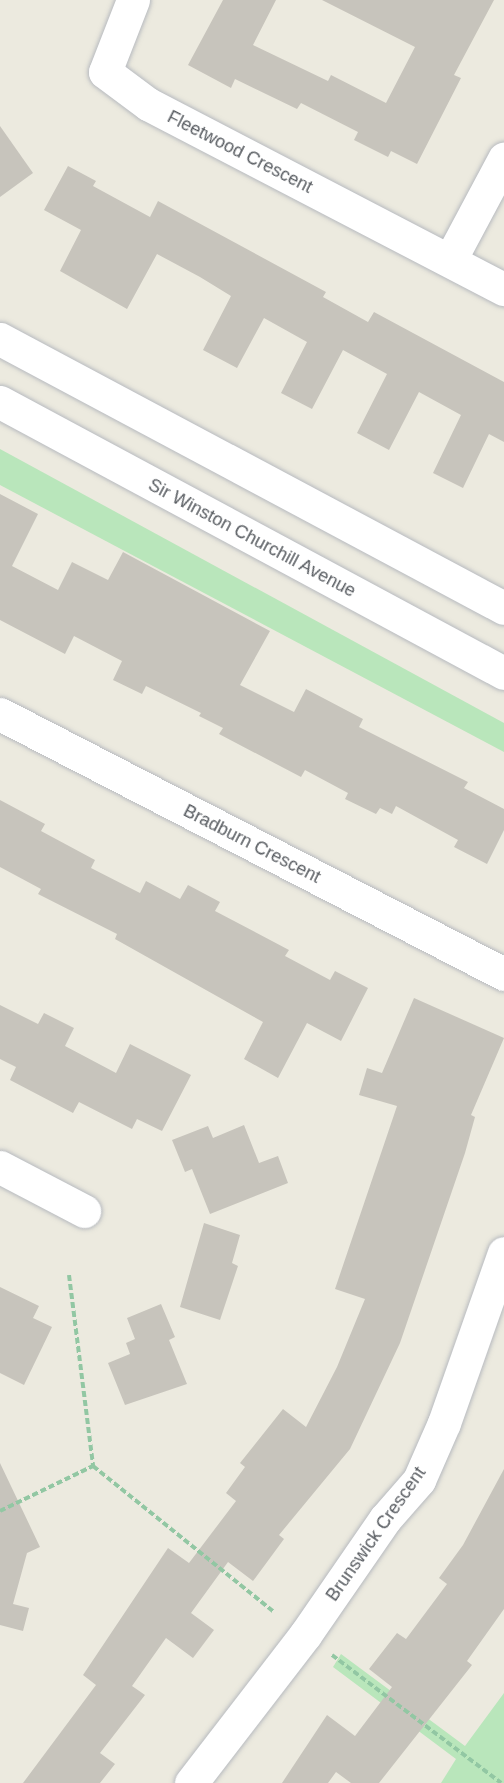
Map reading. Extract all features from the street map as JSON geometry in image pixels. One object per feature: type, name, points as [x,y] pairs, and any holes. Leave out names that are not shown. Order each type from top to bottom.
[{"type":"street","name":"Fleetwood Crescent","points":[[133,0],[105,72],[148,104],[504,289]]},
{"type":"street","points":[[450,260],[504,159]]},
{"type":"street","points":[[0,339],[504,608]]},
{"type":"street","name":"Sir Winston Churchill Avenue","points":[[0,402],[504,673]]},
{"type":"street","name":"Bradburn Crescent","points":[[0,714],[504,975]]},
{"type":"street","points":[[0,1167],[84,1211]]},
{"type":"street","name":"Brunswick Crescent","points":[[191,1783],[305,1635],[385,1519],[419,1480],[444,1423],[504,1254]]},
{"type":"path","points":[[69,1275],[93,1466],[274,1612]]},
{"type":"path","points":[[0,1511],[93,1466]]},
{"type":"path","points":[[331,1655],[501,1783]]},
{"type":"green space","points":[[0,449],[504,723],[504,752],[0,485]]},
{"type":"green space","points":[[341,1654],[465,1746],[504,1693],[504,1783],[441,1783],[456,1759],[333,1667]]},
{"type":"building","points":[[223,0],[276,0],[253,45],[328,81],[331,75],[386,103],[415,47],[322,0],[494,0],[454,75],[461,78],[417,164],[391,151],[388,157],[354,140],[358,132],[301,103],[297,109],[235,79],[231,88],[188,65]]},
{"type":"building","points":[[0,126],[33,173],[0,197]]},
{"type":"building","points":[[68,166],[96,181],[93,186],[150,217],[158,201],[326,292],[323,297],[368,322],[374,312],[504,382],[504,442],[489,434],[463,488],[433,473],[461,415],[419,392],[389,450],[357,433],[387,374],[343,350],[312,409],[281,393],[307,342],[264,318],[237,368],[203,350],[231,296],[200,277],[157,254],[127,309],[60,271],[81,230],[44,210]]},
{"type":"building","points":[[0,494],[38,514],[12,566],[58,590],[72,562],[108,580],[123,552],[270,631],[240,685],[294,712],[306,689],[363,719],[359,727],[468,782],[464,788],[504,809],[504,830],[487,864],[454,847],[458,840],[396,806],[392,814],[380,808],[376,814],[345,799],[348,793],[305,770],[301,777],[219,734],[223,728],[199,716],[201,713],[146,686],[142,694],[113,680],[122,661],[74,636],[65,654],[0,620]]},
{"type":"building","points":[[0,800],[45,824],[41,831],[95,860],[91,868],[140,893],[146,881],[180,899],[188,885],[220,902],[215,911],[289,950],[285,956],[330,980],[335,971],[368,988],[341,1041],[307,1023],[278,1078],[244,1059],[263,1022],[115,939],[117,934],[38,894],[41,889],[0,867]]},
{"type":"building","points":[[414,998],[504,1038],[471,1115],[475,1117],[465,1153],[400,1343],[350,1449],[279,1535],[284,1539],[253,1581],[228,1562],[191,1613],[214,1630],[193,1658],[166,1638],[132,1686],[145,1695],[100,1753],[115,1764],[100,1783],[23,1783],[96,1685],[83,1675],[168,1548],[189,1563],[236,1501],[226,1493],[245,1467],[240,1463],[283,1409],[306,1427],[337,1367],[365,1299],[335,1289],[397,1106],[359,1095],[367,1068],[382,1073]]},
{"type":"building","points":[[0,1005],[38,1024],[44,1013],[74,1028],[65,1046],[116,1073],[130,1044],[191,1075],[162,1131],[137,1119],[132,1129],[79,1102],[73,1113],[10,1080],[16,1067],[0,1059]]},
{"type":"building","points":[[244,1125],[259,1163],[278,1156],[288,1183],[210,1214],[192,1169],[185,1172],[172,1140],[208,1126],[213,1138]]},
{"type":"building","points":[[204,1223],[240,1235],[232,1263],[238,1266],[220,1320],[180,1307]]},
{"type":"building","points":[[0,1287],[39,1306],[33,1318],[52,1327],[24,1385],[0,1373]]},
{"type":"building","points":[[161,1304],[175,1337],[169,1340],[187,1384],[125,1405],[108,1363],[130,1354],[126,1343],[135,1339],[127,1318]]},
{"type":"building","points":[[0,1463],[40,1547],[27,1553],[13,1604],[29,1608],[23,1631],[0,1625]]},
{"type":"building","points":[[504,1469],[504,1609],[467,1661],[472,1665],[379,1783],[351,1783],[336,1772],[328,1783],[282,1783],[327,1715],[355,1736],[392,1687],[369,1669],[397,1633],[406,1639],[447,1584],[439,1578],[463,1545]]}]
